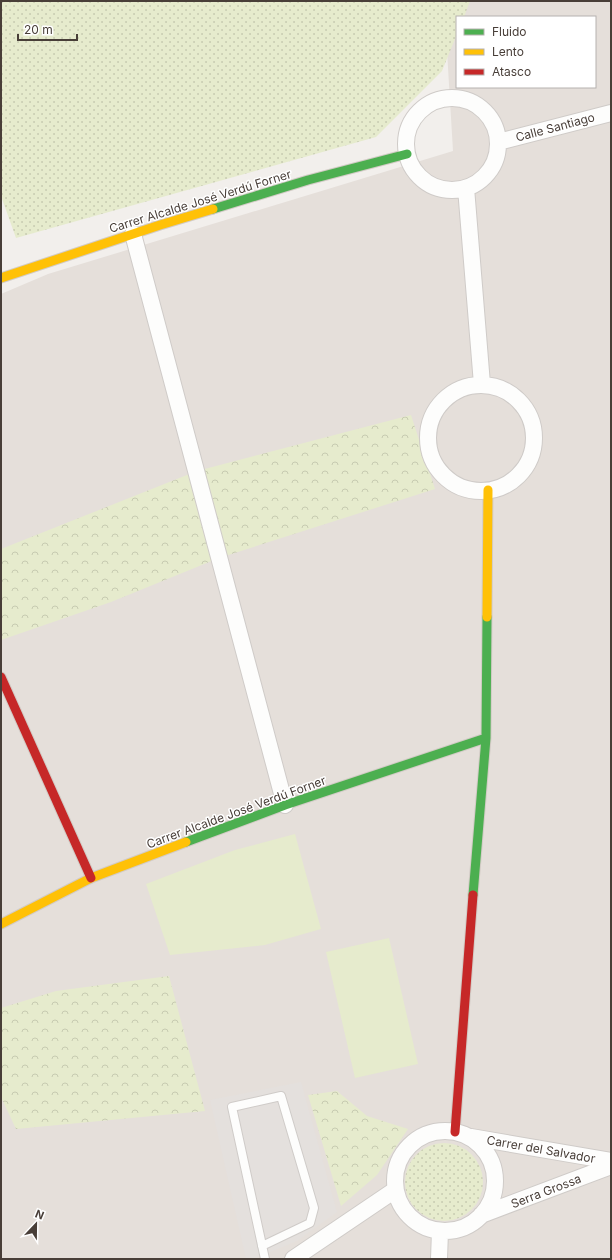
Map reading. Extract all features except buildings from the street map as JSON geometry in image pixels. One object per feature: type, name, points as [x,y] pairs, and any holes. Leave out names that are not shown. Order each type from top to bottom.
[{"type":"street","points":[[446,98],[461,99],[476,104],[487,114],[495,127],[498,142],[497,157],[490,171],[480,181],[466,188],[451,190],[436,187],[423,180],[413,168],[408,154],[406,139],[411,125],[419,112],[431,103],[446,98]]},
{"type":"street","name":"Calle Santiago","points":[[498,142],[611,113]]},
{"type":"street","name":"Carrer Alcalde José Verdú Forner","points":[[1,278],[133,234],[308,180],[408,154]]},
{"type":"street","points":[[466,188],[482,384]]},
{"type":"street","points":[[133,234],[285,805]]},
{"type":"street","points":[[482,384],[499,388],[515,396],[526,409],[533,426],[534,443],[530,460],[519,475],[505,485],[488,490],[471,490],[454,484],[441,473],[431,458],[427,441],[429,423],[437,407],[449,395],[459,389],[482,384]]},
{"type":"street","points":[[455,1132],[460,1052],[486,738],[488,490]]},
{"type":"street","points":[[1,677],[91,878]]},
{"type":"street","name":"Carrer Alcalde José Verdú Forner","points":[[1,924],[91,878],[285,805],[486,738]]},
{"type":"street","points":[[455,1132],[471,1137],[483,1150],[492,1164],[495,1180],[493,1197],[485,1212],[473,1223],[458,1230],[441,1232],[440,1230],[411,1218],[401,1205],[395,1190],[395,1174],[400,1158],[410,1145],[433,1133],[455,1132]]},
{"type":"street","name":"Carrer del Salvador","points":[[471,1137],[611,1161]]},
{"type":"street","name":"Serra Grossa","points":[[481,1216],[611,1166]]},
{"type":"street","points":[[293,1259],[395,1190]]},
{"type":"street","points":[[439,1259],[440,1230]]},
{"type":"lane","points":[[262,1246],[310,1223],[314,1208],[281,1096],[232,1107],[262,1246],[265,1259]]},
{"type":"shaded area","points":[[444,1],[611,1],[611,1259],[1,1259],[1,294],[48,274],[453,151]]},
{"type":"shaded area","points":[[301,1082],[337,1212],[297,1241],[252,1259],[246,1259],[210,1100]]},
{"type":"green space","points":[[1,1],[470,1],[464,16],[456,16],[456,36],[442,71],[376,137],[16,238],[1,196]]},
{"type":"green space","points":[[411,415],[435,489],[219,558],[111,602],[1,640],[1,549],[197,471]]},
{"type":"green space","points":[[295,834],[321,929],[265,945],[170,955],[146,884],[235,850]]},
{"type":"green space","points":[[389,938],[418,1064],[355,1078],[326,952]]},
{"type":"green space","points":[[169,976],[205,1111],[16,1129],[1,1097],[1,1008],[56,991]]},
{"type":"green space","points":[[337,1091],[367,1116],[408,1129],[377,1175],[341,1206],[308,1095]]},
{"type":"green space","points":[[444,1143],[459,1146],[471,1155],[480,1167],[483,1182],[480,1197],[471,1209],[459,1218],[444,1221],[429,1218],[417,1209],[408,1197],[405,1182],[408,1167],[417,1155],[429,1146]]},
{"type":"traffic: fast","points":[[213,209],[308,180],[407,154]]},
{"type":"traffic: fast","points":[[473,895],[486,738],[487,617]]},
{"type":"traffic: fast","points":[[186,842],[285,805],[486,738]]},
{"type":"traffic: slow","points":[[1,278],[213,209]]},
{"type":"traffic: slow","points":[[487,617],[488,490]]},
{"type":"traffic: slow","points":[[1,924],[91,878],[186,842]]},
{"type":"traffic: jam","points":[[1,677],[91,878]]},
{"type":"traffic: jam","points":[[455,1132],[473,895]]}]
